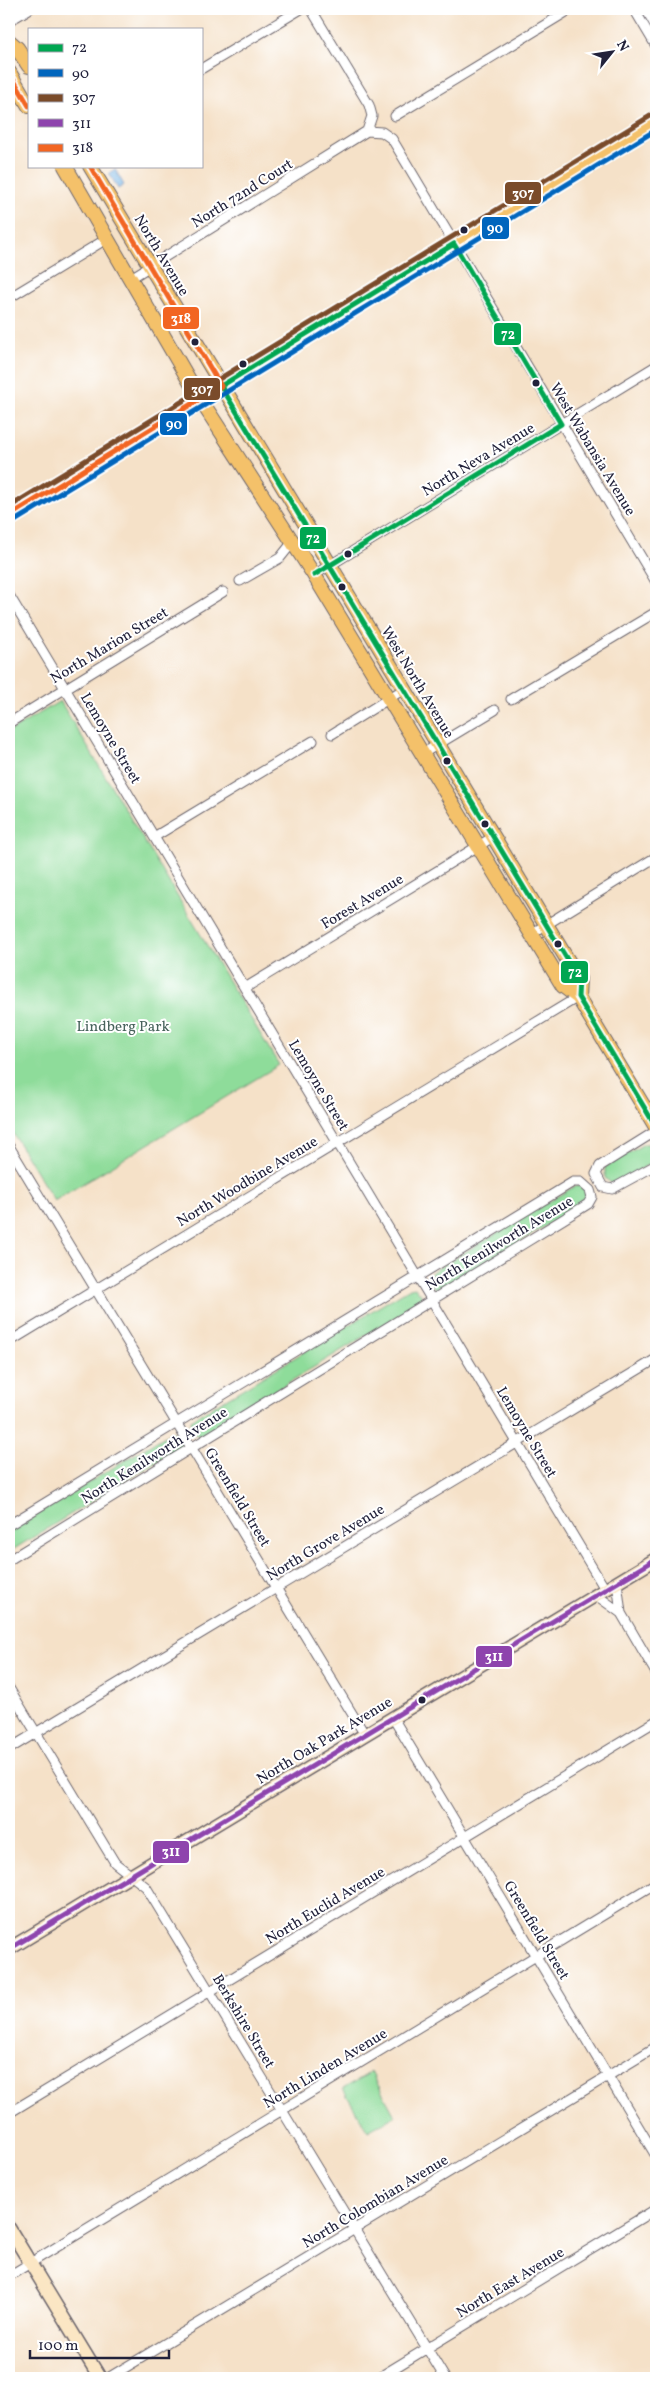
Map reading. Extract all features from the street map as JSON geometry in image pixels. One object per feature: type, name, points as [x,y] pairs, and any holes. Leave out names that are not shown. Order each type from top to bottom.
[{"type":"main road","points":[[9,41],[17,48],[28,64]]},
{"type":"main road","points":[[10,76],[28,104]]},
{"type":"main road","points":[[9,516],[656,121]]},
{"type":"main road","points":[[66,168],[200,399]]},
{"type":"main road","name":"North Avenue","points":[[91,168],[221,386]]},
{"type":"main road","name":"West North Avenue","points":[[221,386],[579,979],[578,997]]},
{"type":"main road","name":"West North Avenue","points":[[200,399],[314,575],[563,986],[578,997],[651,1107],[656,1129]]},
{"type":"street","points":[[9,21],[29,9]]},
{"type":"street","points":[[202,68],[301,9]]},
{"type":"street","points":[[311,9],[369,105],[372,116],[367,131]]},
{"type":"street","points":[[394,116],[571,9]]},
{"type":"street","points":[[634,9],[656,46]]},
{"type":"street","points":[[646,9],[656,27]]},
{"type":"street","name":"West Wabansia Avenue","points":[[367,131],[382,132],[392,139],[656,582]]},
{"type":"street","name":"North 72nd Court","points":[[131,278],[367,131]]},
{"type":"street","points":[[9,298],[108,238]]},
{"type":"street","name":"North Neva Avenue","points":[[314,575],[656,366]]},
{"type":"street","points":[[240,581],[296,548]]},
{"type":"street","name":"North Marion Street","points":[[9,722],[223,592]]},
{"type":"street","name":"Lemoyne Street","points":[[9,595],[517,1442],[600,1592]]},
{"type":"street","points":[[512,700],[656,612]]},
{"type":"street","points":[[332,734],[404,690]]},
{"type":"street","points":[[422,754],[495,710]]},
{"type":"street","points":[[154,838],[313,741]]},
{"type":"street","name":"Forest Avenue","points":[[245,988],[493,837]]},
{"type":"street","points":[[531,934],[656,857]]},
{"type":"street","name":"North Woodbine Avenue","points":[[9,1342],[578,997]]},
{"type":"street","points":[[656,1129],[600,1166],[596,1174],[603,1186],[612,1189],[656,1165]]},
{"type":"street","name":"Greenfield Street","points":[[9,1146],[365,1735]]},
{"type":"street","name":"North Kenilworth Avenue","points":[[9,1525],[573,1182],[581,1182],[590,1190],[592,1197],[588,1204],[9,1560]]},
{"type":"street","name":"North Grove Avenue","points":[[9,1749],[656,1359]]},
{"type":"street","name":"North Oak Park Avenue","points":[[9,1949],[656,1559]]},
{"type":"street","points":[[617,1582],[621,1613]]},
{"type":"street","points":[[600,1592],[621,1613],[656,1673]]},
{"type":"street","name":"Berkshire Street","points":[[9,1688],[114,1863],[146,1887],[445,2378]]},
{"type":"street","name":"Greenfield Street","points":[[393,1718],[656,2156]]},
{"type":"street","name":"North Euclid Avenue","points":[[9,2113],[656,1721]]},
{"type":"street","name":"North Linden Avenue","points":[[9,2276],[656,1883]]},
{"type":"street","name":"North Colombian Avenue","points":[[108,2378],[656,2047]]},
{"type":"street","name":"North East Avenue","points":[[378,2378],[656,2210]]},
{"type":"street","points":[[9,2228],[100,2378]]},
{"type":"green space","name":"Lindberg Park","points":[[60,701],[279,1065],[54,1201],[9,1127],[9,732]]},
{"type":"green space","points":[[644,1144],[650,1144],[655,1148],[655,1161],[616,1183],[611,1183],[605,1178],[605,1167]]},
{"type":"green space","points":[[575,1186],[582,1186],[588,1193],[585,1202],[442,1289],[434,1288],[429,1277],[432,1272]]},
{"type":"green space","points":[[415,1287],[422,1296],[419,1303],[201,1436],[194,1434],[189,1426],[191,1420],[410,1288]]},
{"type":"green space","points":[[175,1432],[182,1442],[179,1448],[9,1552],[9,1531],[170,1433]]},
{"type":"green space","points":[[371,2072],[395,2116],[368,2131],[343,2089]]},
{"type":"water","points":[[115,169],[124,185],[118,189],[109,173]]},
{"type":"transit line","name":"318","points":[[9,72],[28,104]]},
{"type":"transit line","name":"307","points":[[9,507],[652,115]]},
{"type":"transit line","name":"90","points":[[13,522],[656,130]]},
{"type":"transit line","name":"318","points":[[9,516],[221,386],[91,168]]},
{"type":"transit line","name":"72","points":[[454,244],[561,424]]},
{"type":"transit line","name":"72","points":[[221,386],[454,244]]},
{"type":"transit line","name":"72","points":[[221,386],[579,979],[578,997],[656,1127]]},
{"type":"transit line","name":"72","points":[[314,575],[561,424]]},
{"type":"transit line","name":"311","points":[[9,1949],[656,1559]]}]
